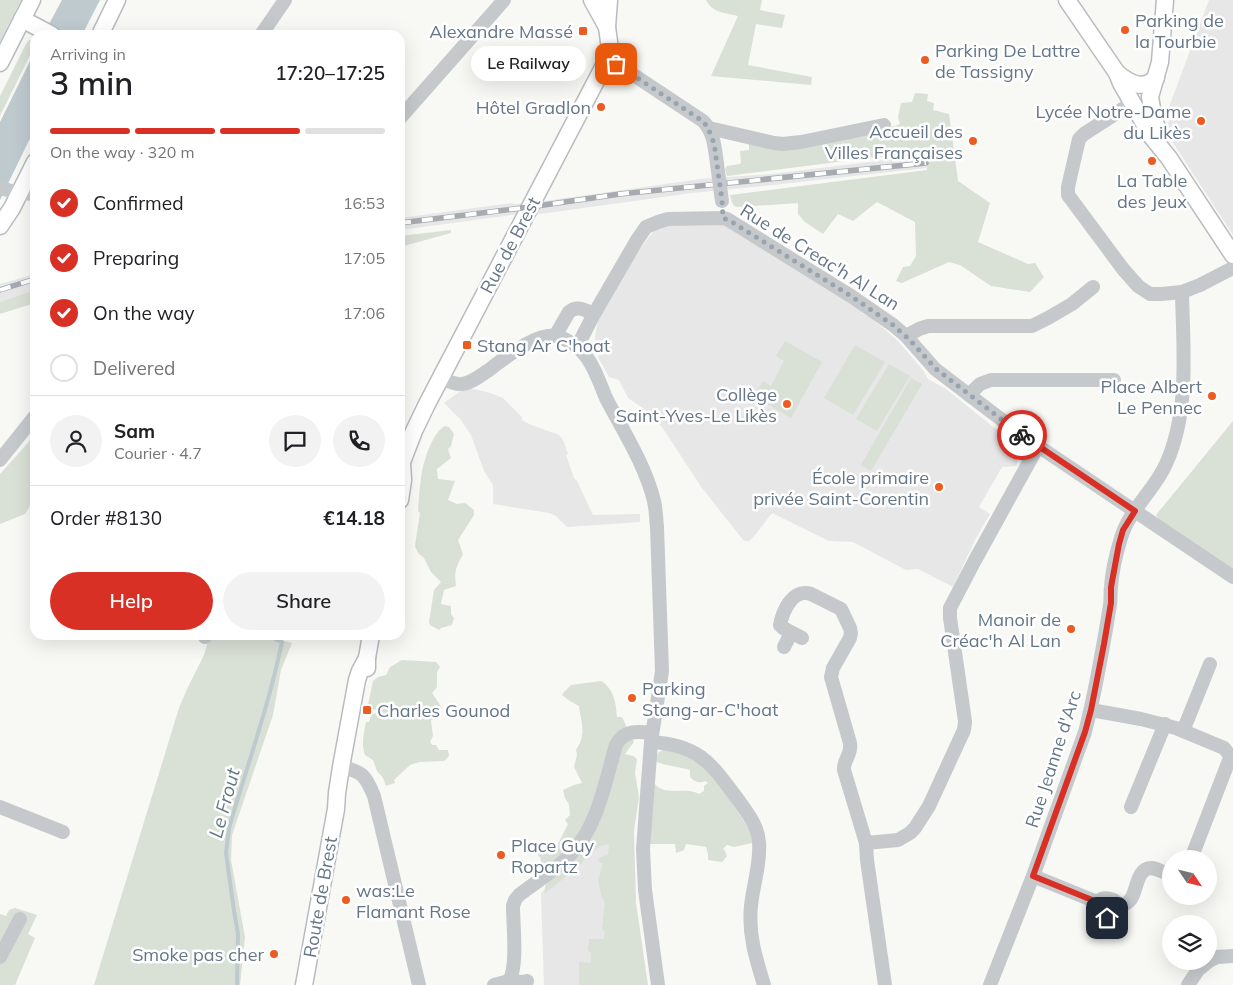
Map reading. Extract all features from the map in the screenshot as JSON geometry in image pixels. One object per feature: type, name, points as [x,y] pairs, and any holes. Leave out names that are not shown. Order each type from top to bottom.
[{"type":"main road","points":[[0,63],[32,0]]},
{"type":"main road","points":[[102,30],[117,0]]},
{"type":"main road","name":"Rue de Brest","points":[[592,0],[607,27]]},
{"type":"main road","name":"Rue de Brest","points":[[405,454],[440,378],[608,58],[610,49],[607,27],[609,0]]},
{"type":"main road","points":[[1067,0],[1117,73],[1120,83],[1152,137],[1169,158],[1233,255]]},
{"type":"main road","points":[[1165,0],[1160,62],[1150,93],[1150,102],[1154,120],[1169,158]]},
{"type":"main road","points":[[22,19],[42,30]]},
{"type":"main road","points":[[1117,73],[1138,85],[1147,84],[1156,78]]},
{"type":"main road","points":[[0,226],[9,213],[15,192],[30,170]]},
{"type":"main road","name":"Route de Brest","points":[[304,985],[336,809],[345,790],[345,768],[366,680],[370,640]]},
{"type":"street","points":[[264,30],[285,0]]},
{"type":"street","points":[[405,112],[504,0]]},
{"type":"street","points":[[577,347],[587,312],[646,227],[668,219],[723,218],[714,143],[703,121],[608,58]]},
{"type":"street","points":[[1132,104],[1093,128],[1078,142],[1068,190],[1070,198],[1128,276],[1150,294],[1182,292],[1233,268]]},
{"type":"street","points":[[708,128],[783,144],[884,125]]},
{"type":"street","name":"Rue de Creac'h Al Lan","points":[[723,218],[851,296],[906,336],[936,369],[1038,446],[1233,577]]},
{"type":"street","points":[[906,336],[928,326],[1032,326],[1072,304],[1093,287]]},
{"type":"street","name":"Rue Jeanne d'Arc","points":[[990,985],[1033,876],[1085,732],[1105,636],[1111,603],[1111,587],[1123,530],[1165,466],[1177,434],[1182,403],[1183,378],[1182,292]]},
{"type":"street","points":[[556,336],[569,312],[574,309],[587,312]]},
{"type":"street","points":[[440,378],[460,384],[470,382],[530,343],[548,336],[564,339],[583,352],[589,360],[639,460],[650,488],[655,508],[662,664],[652,737],[643,859],[658,985]]},
{"type":"street","points":[[969,395],[980,384],[991,380],[1114,380]]},
{"type":"street","points":[[0,460],[30,425]]},
{"type":"street","points":[[866,843],[898,840],[910,834],[929,806],[964,730],[965,722],[950,608],[1038,446]]},
{"type":"street","points":[[784,647],[797,635],[783,628],[780,624],[793,598],[804,592],[841,609],[850,628],[850,636],[833,668],[831,677],[850,743],[851,750],[844,763],[844,770],[866,843],[885,985]]},
{"type":"street","points":[[1183,731],[1210,664]]},
{"type":"street","points":[[1091,710],[1165,724],[1224,748],[1232,756],[1195,850]]},
{"type":"street","points":[[1131,807],[1165,724]]},
{"type":"street","points":[[509,981],[512,977],[514,962],[514,903],[520,895],[563,862],[579,845],[587,832],[598,804],[616,745],[626,734],[632,732],[694,752],[706,761],[726,783],[756,826],[760,840],[760,850],[750,909],[750,930],[754,952],[764,985]]},
{"type":"street","points":[[345,768],[359,772],[365,778],[374,796],[419,985]]},
{"type":"street","points":[[0,807],[63,832]]},
{"type":"street","points":[[1033,876],[1097,902],[1095,909],[1097,912],[1102,917],[1112,918],[1118,916],[1121,906],[1131,899],[1142,872],[1148,868],[1162,872]]},
{"type":"street","points":[[0,957],[20,919]]},
{"type":"street","points":[[1217,957],[1233,956]]},
{"type":"street","points":[[1188,985],[1198,970]]},
{"type":"street","points":[[494,985],[509,981],[527,981]]},
{"type":"shaded area","points":[[0,0],[21,0],[0,42]]},
{"type":"shaded area","points":[[62,0],[100,0],[85,30],[46,30]]},
{"type":"shaded area","points":[[706,0],[762,0],[760,10],[785,15],[782,28],[756,24],[748,65],[812,77],[811,85],[711,76],[738,16],[712,8]]},
{"type":"shaded area","name":"Lycée Notre-Dame du Likès","points":[[1209,0],[1233,0],[1233,235],[1168,135],[1169,107]]},
{"type":"shaded area","points":[[30,40],[30,55],[0,116],[0,96],[26,44]]},
{"type":"shaded area","points":[[30,61],[30,138],[0,200],[0,122]]},
{"type":"shaded area","points":[[915,93],[928,94],[927,101],[934,103],[933,110],[949,114],[958,181],[990,203],[978,242],[1028,264],[1035,263],[1044,277],[1030,292],[991,286],[960,265],[949,262],[902,283],[896,281],[903,267],[910,266],[916,256],[915,222],[877,202],[853,221],[838,214],[823,234],[805,222],[798,214],[798,203],[738,207],[733,204],[730,195],[927,170],[925,151],[727,176],[725,169],[727,166],[740,164],[740,151],[749,150],[749,144],[885,129],[900,124],[898,117],[901,103],[912,102]]},
{"type":"shaded area","points":[[925,155],[926,168],[692,193],[540,214],[511,215],[405,229],[405,217],[511,203],[545,201],[701,179],[772,174]]},
{"type":"shaded area","name":"Collège Saint-Yves-Le Likès","points":[[668,223],[721,223],[860,308],[861,312],[869,316],[897,340],[923,370],[928,379],[946,389],[1017,446],[1017,466],[1002,467],[979,507],[990,514],[976,538],[953,587],[918,569],[906,570],[853,542],[829,541],[772,513],[749,541],[744,541],[702,488],[662,427],[644,409],[628,398],[619,380],[609,377],[599,359],[595,337],[599,314],[619,277],[655,229]]},
{"type":"shaded area","points":[[451,230],[451,233],[405,246],[405,235]]},
{"type":"shaded area","points":[[30,275],[30,292],[0,302],[0,284]]},
{"type":"shaded area","points":[[30,292],[30,305],[0,314],[0,302]]},
{"type":"shaded area","points":[[785,341],[822,362],[791,418],[754,396],[763,381],[771,386],[784,361],[776,356]]},
{"type":"shaded area","points":[[855,345],[885,362],[853,415],[824,398]]},
{"type":"shaded area","points":[[889,364],[910,376],[877,431],[856,419]]},
{"type":"shaded area","points":[[911,378],[922,384],[871,471],[861,465]]},
{"type":"shaded area","points":[[470,388],[503,398],[522,417],[522,420],[560,436],[568,454],[566,455],[574,478],[593,515],[640,514],[640,522],[567,527],[556,516],[549,513],[493,504],[493,485],[484,471],[471,435],[460,419],[444,403],[459,392]]},
{"type":"shaded area","points":[[1233,421],[1233,569],[1160,521],[1156,515]]},
{"type":"shaded area","points":[[445,426],[449,427],[454,434],[451,446],[448,449],[451,458],[437,469],[438,479],[455,481],[448,500],[457,504],[465,503],[474,510],[474,515],[458,540],[463,554],[456,569],[456,586],[444,590],[441,604],[451,606],[451,614],[454,618],[452,625],[439,630],[430,625],[429,622],[434,590],[441,582],[431,572],[415,546],[420,513],[418,511],[419,495],[423,466],[432,442],[440,429]]},
{"type":"shaded area","points":[[30,441],[30,506],[25,514],[0,524],[0,474]]},
{"type":"shaded area","points":[[208,640],[281,640],[292,643],[281,670],[273,715],[232,835],[231,860],[245,937],[240,985],[94,985],[179,708],[204,655]]},
{"type":"shaded area","points":[[402,660],[436,662],[440,667],[437,672],[437,687],[432,693],[442,708],[431,721],[433,736],[430,742],[432,745],[436,745],[439,750],[448,750],[449,756],[444,761],[419,762],[410,765],[394,780],[395,783],[386,786],[373,760],[365,755],[363,747],[364,734],[366,722],[369,722],[372,713],[377,714],[375,709],[372,710],[368,705],[373,681],[378,677],[386,675],[390,667]]},
{"type":"shaded area","points":[[601,681],[612,692],[617,717],[622,717],[634,742],[625,754],[637,759],[635,773],[639,797],[634,831],[636,903],[648,985],[579,985],[579,962],[590,963],[591,960],[591,953],[588,950],[589,939],[604,939],[605,931],[602,929],[605,902],[598,881],[603,863],[599,862],[598,858],[608,855],[609,844],[600,846],[587,856],[579,866],[544,894],[549,865],[540,869],[541,860],[538,855],[540,850],[557,846],[568,824],[565,820],[570,815],[569,804],[563,790],[582,783],[574,767],[577,755],[576,750],[582,734],[579,706],[562,695],[571,685]]},
{"type":"shaded area","points":[[667,748],[700,763],[722,788],[749,829],[752,843],[734,847],[727,845],[723,849],[727,856],[722,862],[708,860],[706,847],[686,844],[684,850],[676,853],[675,844],[649,844],[653,781],[662,789],[699,794],[704,791],[704,786],[708,783],[694,780],[690,777],[690,770],[654,760],[659,752]]},
{"type":"shaded area","points":[[614,814],[641,985],[544,985],[541,893],[569,866]]},
{"type":"shaded area","points":[[15,908],[37,915],[28,934],[35,938],[15,985],[0,985],[0,914],[6,916],[9,910]]},
{"type":"waterway","name":"Le Frout","points":[[237,985],[238,934],[226,853],[229,828],[277,666],[282,642],[277,640]]},
{"type":"railway","points":[[405,222],[620,194],[926,163]]},
{"type":"railway","points":[[0,290],[30,281]]},
{"type":"way so far","points":[[616,64],[703,121],[708,128],[714,143],[723,218],[851,296],[893,325],[910,340],[936,369],[1022,435]]},
{"type":"place","name":"Parking de la Tourbie","points":[[1125,30]]},
{"type":"place","name":"Alexandre Massé","points":[[583,31]]},
{"type":"place","name":"Parking De Lattre de Tassigny","points":[[925,60]]},
{"type":"place","name":"Le Railway","points":[[616,64]]},
{"type":"place","name":"Hôtel Gradlon","points":[[601,107]]},
{"type":"place","name":"Lycée Notre-Dame du Likès","points":[[1201,121]]},
{"type":"place","name":"Accueil des Villes Françaises","points":[[973,141]]},
{"type":"place","name":"La Table des Jeux","points":[[1152,161]]},
{"type":"place","name":"Stang Ar C'hoat","points":[[467,345]]},
{"type":"place","name":"Place Albert Le Pennec","points":[[1212,396]]},
{"type":"place","name":"Collège Saint-Yves-Le Likès","points":[[787,404]]},
{"type":"place","name":"École primaire privée Saint-Corentin","points":[[939,487]]},
{"type":"place","name":"Manoir de Créac'h Al Lan","points":[[1071,629]]},
{"type":"place","name":"Parking Stang-ar-C'hoat","points":[[632,698]]},
{"type":"place","name":"Charles Gounod","points":[[367,710]]},
{"type":"place","name":"Place Guy Ropartz","points":[[501,855]]},
{"type":"place","name":"was:Le Flamant Rose","points":[[346,900]]},
{"type":"place","name":"Smoke pas cher","points":[[274,954]]},
{"type":"route","points":[[1022,435],[1135,511],[1123,530],[1119,544],[1111,587],[1111,603],[1104,644],[1085,732],[1033,876],[1097,902],[1095,909],[1102,917],[1107,918]]}]
